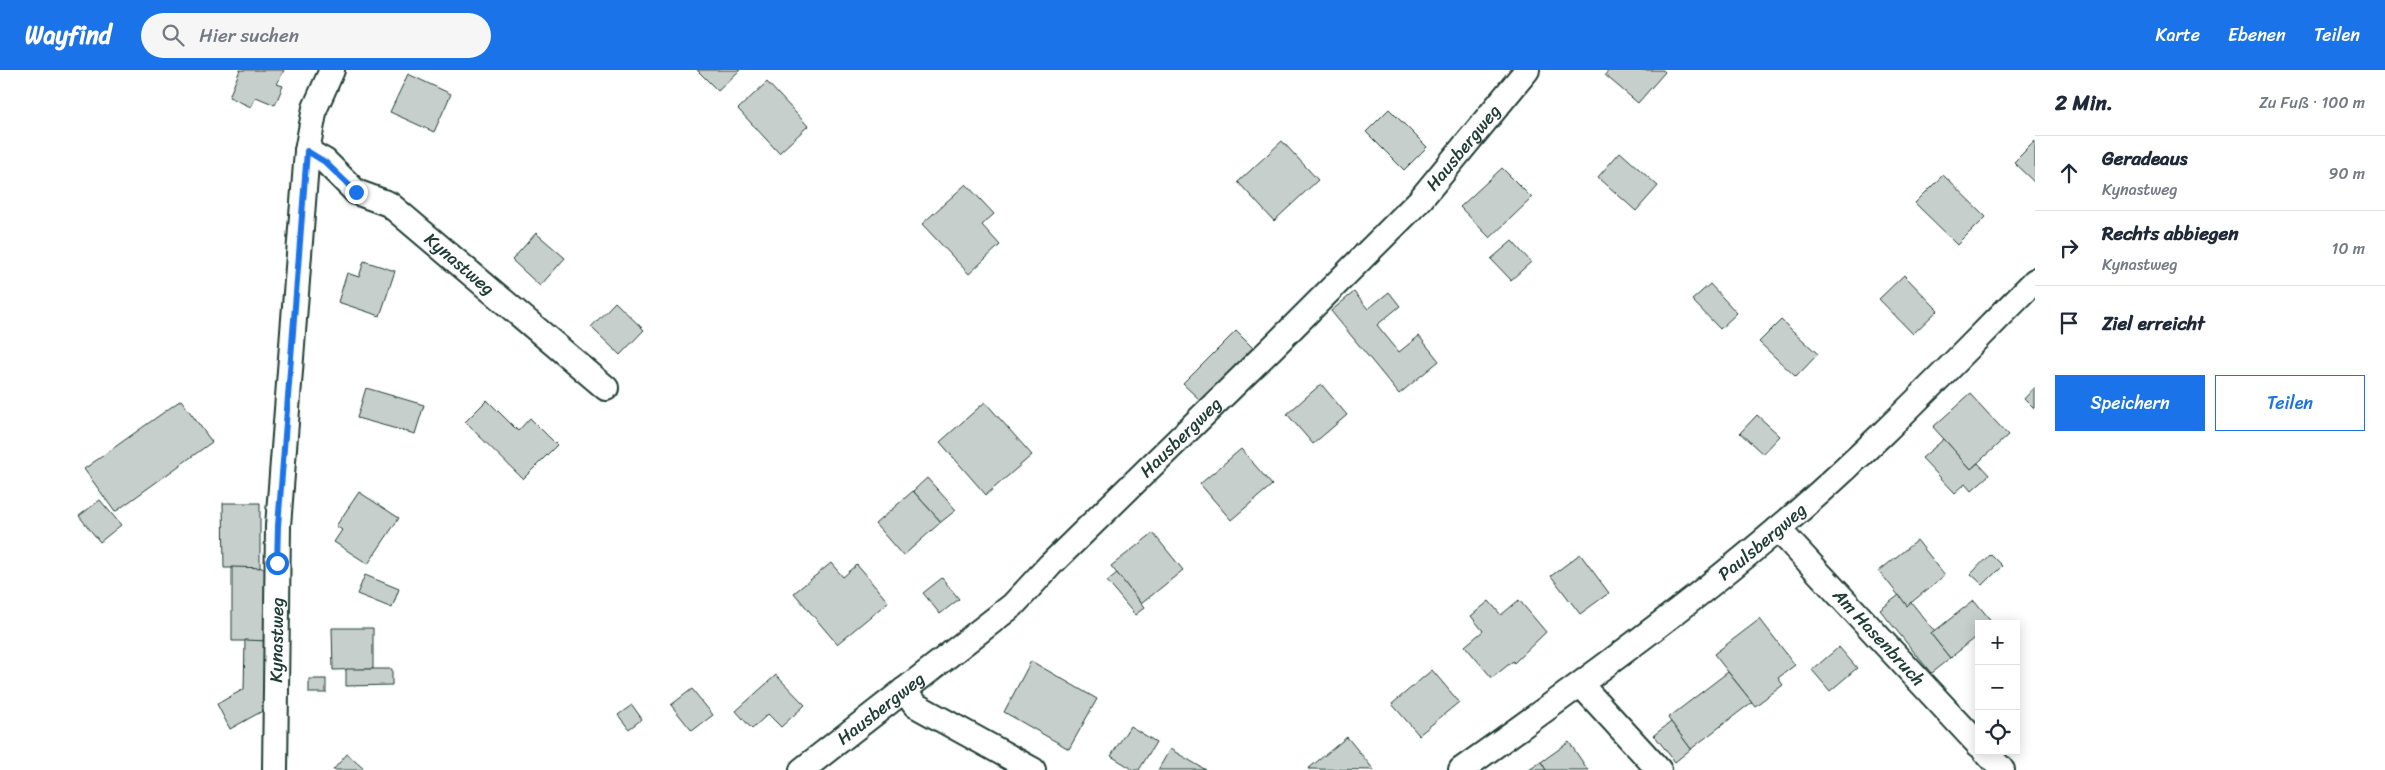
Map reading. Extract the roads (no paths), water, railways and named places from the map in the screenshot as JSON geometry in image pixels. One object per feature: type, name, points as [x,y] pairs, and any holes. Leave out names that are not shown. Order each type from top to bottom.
[{"type":"street","name":"Kynastweg","points":[[275,770],[278,526],[307,151],[315,108],[332,70]]},
{"type":"street","name":"Hausbergweg","points":[[802,770],[1013,605],[1050,565],[1420,200],[1527,70]]},
{"type":"street","name":"Kynastweg","points":[[307,151],[325,162],[356,192],[389,204],[606,388]]},
{"type":"street","name":"Paulsbergweg","points":[[1461,770],[1581,684],[1778,529],[1857,459],[2035,281]]},
{"type":"street","name":"Am Hasenbruch","points":[[1778,529],[1975,741]]},
{"type":"street","points":[[1581,684],[1659,770]]},
{"type":"street","points":[[904,690],[915,704],[1033,770]]},
{"type":"street","points":[[1989,755],[2002,770]]}]
